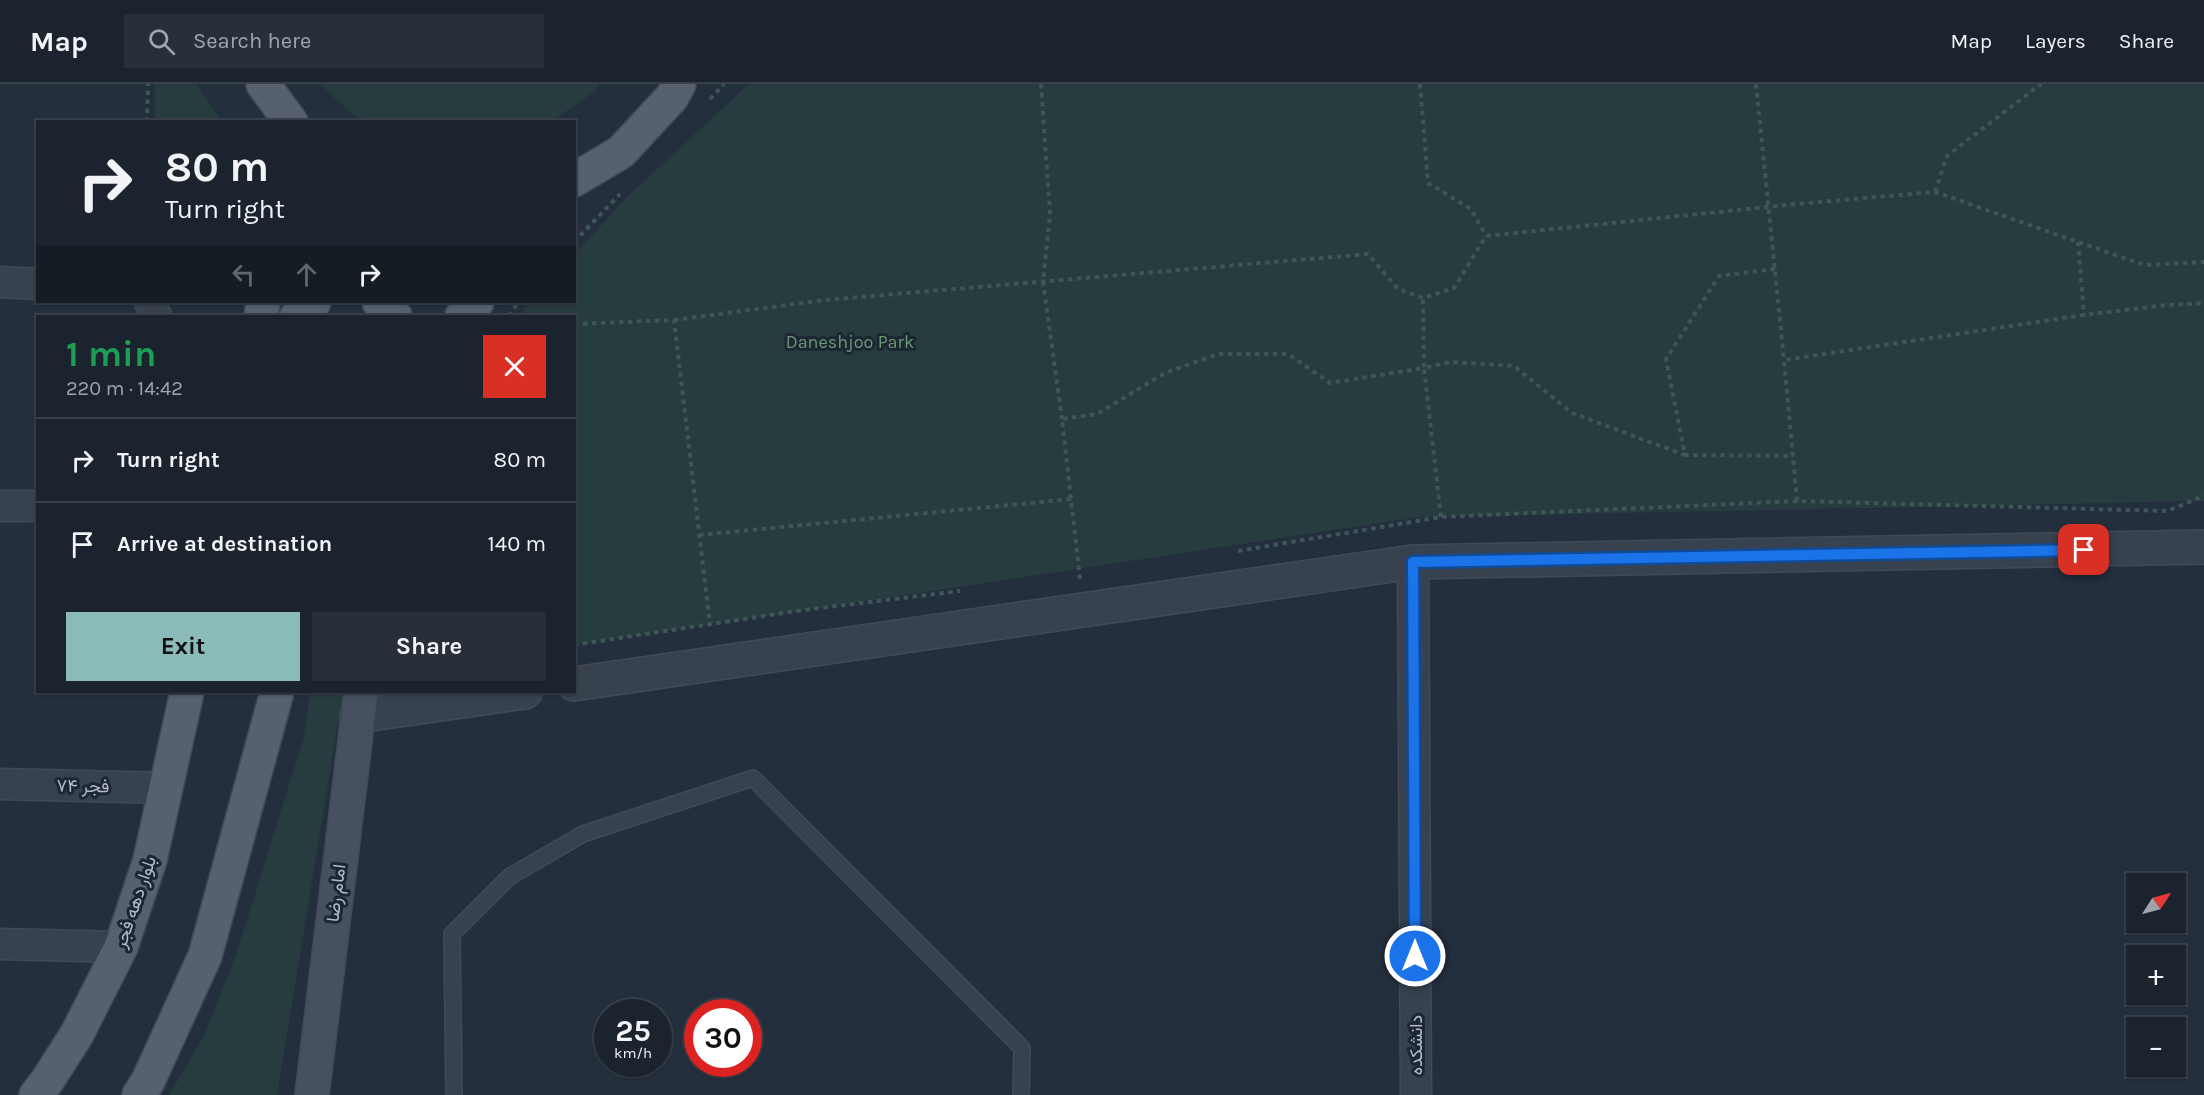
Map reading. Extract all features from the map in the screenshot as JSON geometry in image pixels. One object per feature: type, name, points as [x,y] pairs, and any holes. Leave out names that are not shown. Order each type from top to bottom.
[{"type":"main road","points":[[262,84],[266,120]]},
{"type":"main road","points":[[262,84],[289,120]]},
{"type":"main road","points":[[576,198],[679,88]]},
{"type":"main road","points":[[576,179],[621,152]]},
{"type":"main road","points":[[298,315],[304,307],[312,303]]},
{"type":"main road","points":[[380,303],[394,315]]},
{"type":"main road","points":[[463,315],[476,303]]},
{"type":"main road","name":"بلوار دهه فجر","points":[[36,1095],[76,1034],[121,947],[150,860],[187,693]]},
{"type":"main road","points":[[139,1095],[148,1081],[205,956],[277,693]]},
{"type":"main road","name":"امام رضا","points":[[312,1095],[359,704]]},
{"type":"street","points":[[0,282],[36,284]]},
{"type":"street","points":[[0,506],[36,506]]},
{"type":"street","points":[[576,684],[1413,562],[2204,547]]},
{"type":"street","name":"دانشکده","points":[[1413,562],[1416,1095]]},
{"type":"street","points":[[359,704],[511,693]]},
{"type":"street","name":"فجر ۷۴","points":[[0,784],[166,788]]},
{"type":"street","points":[[0,944],[121,947]]},
{"type":"lane","points":[[454,1095],[452,934],[509,877],[583,834],[753,778],[1022,1048],[1022,1095]]},
{"type":"path","points":[[147,120],[148,84]]},
{"type":"path","points":[[1041,84],[1050,214],[1043,282],[1062,419],[1084,610]]},
{"type":"path","points":[[1420,84],[1428,183],[1471,209],[1486,236]]},
{"type":"path","points":[[1756,84],[1797,501]]},
{"type":"path","points":[[1935,192],[1947,156],[2041,84]]},
{"type":"path","points":[[1486,236],[1935,192],[2144,265],[2204,262]]},
{"type":"path","points":[[576,324],[674,320],[825,300],[1368,254],[1398,290],[1423,298],[1454,288],[1486,236]]},
{"type":"path","points":[[2078,242],[2084,315]]},
{"type":"path","points":[[1685,456],[1666,359],[1719,276],[1775,269]]},
{"type":"path","points":[[1423,298],[1424,368],[1441,517]]},
{"type":"path","points":[[1784,360],[2084,315],[2204,303]]},
{"type":"path","points":[[674,320],[710,625]]},
{"type":"path","points":[[1062,419],[1097,414],[1165,374],[1218,354],[1287,354],[1330,383],[1450,362],[1514,366],[1572,413],[1685,456],[1793,456]]},
{"type":"path","points":[[699,535],[1072,499]]},
{"type":"green space","points":[[155,84],[196,84],[221,120],[155,120]]},
{"type":"green space","points":[[320,84],[600,84],[594,92],[553,120],[365,120],[351,113]]},
{"type":"green space","name":"Daneshjoo Park","points":[[749,84],[2204,84],[2204,501],[1420,517],[576,645],[576,315],[519,315],[531,303],[576,303],[576,253],[627,197]]},
{"type":"green space","points":[[310,693],[343,693],[277,1095],[169,1095],[203,1038],[237,952],[304,737]]},
{"type":"route","points":[[1415,956],[1413,562],[2084,550]]}]
